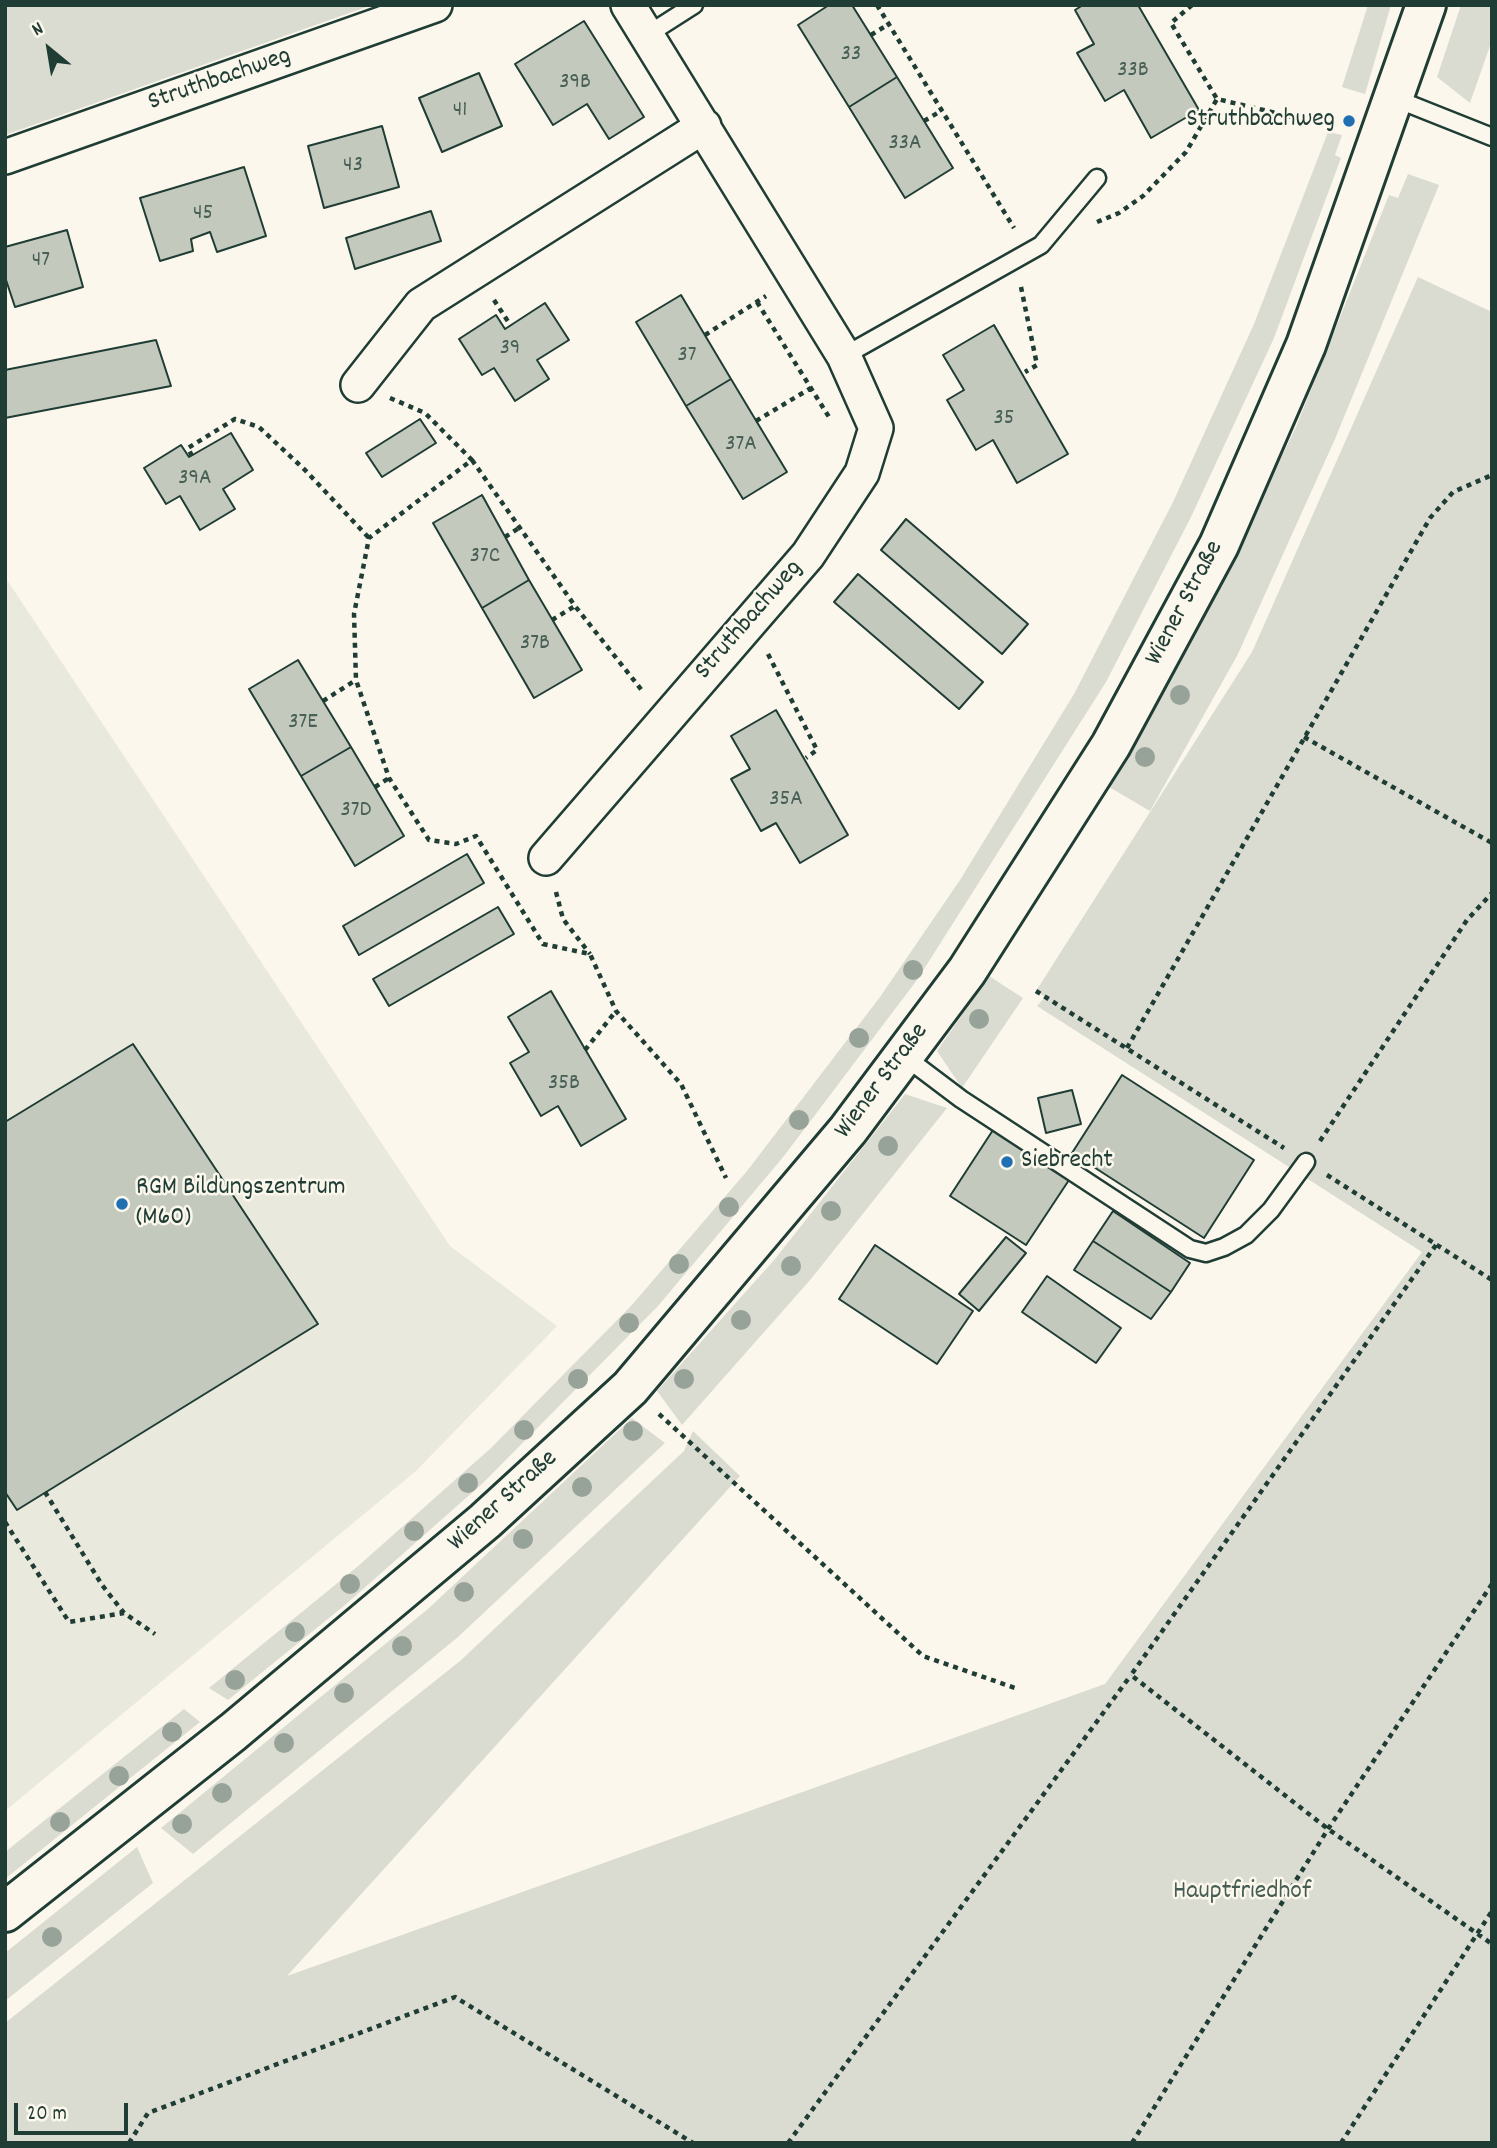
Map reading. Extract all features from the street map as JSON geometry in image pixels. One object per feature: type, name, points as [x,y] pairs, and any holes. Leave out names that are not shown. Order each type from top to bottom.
[{"type":"main road","name":"Wiener Straße","points":[[5,1912],[233,1732],[485,1521],[630,1388],[848,1130],[904,1056],[974,962],[1111,745],[1219,545],[1306,345],[1426,5]]},
{"type":"street","name":"Struthbachweg","points":[[5,157],[435,5]]},
{"type":"street","name":"Struthbachweg","points":[[546,858],[808,555],[865,464],[876,428],[844,356],[628,5]]},
{"type":"street","points":[[358,385],[421,304],[704,125]]},
{"type":"lane","points":[[647,35],[694,5]]},
{"type":"lane","points":[[1394,98],[1492,137]]},
{"type":"lane","points":[[844,356],[1041,245],[1097,178]]},
{"type":"lane","points":[[904,1056],[961,1099],[1190,1250],[1206,1253],[1246,1235],[1272,1210],[1306,1162]]},
{"type":"path","points":[[877,5],[1014,228]]},
{"type":"path","points":[[1192,5],[1171,23],[1217,99],[1318,123]]},
{"type":"path","points":[[871,35],[889,24]]},
{"type":"path","points":[[1041,245],[1119,214],[1143,196],[1186,152],[1217,99]]},
{"type":"path","points":[[924,121],[941,111]]},
{"type":"path","points":[[1015,259],[1037,365],[1025,372]]},
{"type":"path","points":[[705,334],[797,276]]},
{"type":"path","points":[[757,302],[852,455],[865,464]]},
{"type":"path","points":[[358,385],[425,413],[472,460],[628,676],[667,715]]},
{"type":"path","points":[[757,421],[811,387]]},
{"type":"path","points":[[192,456],[187,448],[235,419],[259,427],[305,470],[369,538]]},
{"type":"path","points":[[472,460],[369,538],[354,614],[356,680],[389,778],[429,840],[456,844],[477,836],[543,944],[590,954]]},
{"type":"path","points":[[1127,1048],[1430,518],[1453,492],[1492,475]]},
{"type":"path","points":[[505,537],[519,528]]},
{"type":"path","points":[[552,620],[575,606]]},
{"type":"path","points":[[751,621],[817,750],[806,758]]},
{"type":"path","points":[[323,701],[356,680]]},
{"type":"path","points":[[1304,737],[1492,843]]},
{"type":"path","points":[[374,787],[389,778]]},
{"type":"path","points":[[546,858],[563,919],[590,954],[616,1011],[681,1084],[726,1178]]},
{"type":"path","points":[[1306,1162],[1467,920],[1492,893]]},
{"type":"path","points":[[1037,991],[1492,1280]]},
{"type":"path","points":[[586,1050],[616,1011]]},
{"type":"path","points":[[788,2143],[1131,1675],[1436,1245]]},
{"type":"path","points":[[630,1388],[923,1656],[1018,1689]]},
{"type":"path","points":[[45,1492],[102,1585],[124,1613],[155,1634]]},
{"type":"path","points":[[5,1522],[69,1622],[124,1613]]},
{"type":"path","points":[[1132,2143],[1328,1829],[1492,1584]]},
{"type":"path","points":[[1131,1675],[1328,1829],[1492,1944]]},
{"type":"path","points":[[1341,2143],[1492,1912]]},
{"type":"path","points":[[129,2143],[148,2113],[455,1997],[693,2143]]},
{"type":"shaded area","points":[[5,577],[450,1246],[557,1326],[416,1471],[5,1811]]},
{"type":"green space","points":[[5,5],[372,5],[5,135]]},
{"type":"green space","points":[[1368,5],[1391,5],[1365,94],[1342,87]]},
{"type":"green space","points":[[1461,5],[1492,5],[1492,40],[1470,103],[1437,77]]},
{"type":"green space","points":[[1328,132],[1342,135],[1335,155],[1341,158],[1274,338],[1191,517],[1106,682],[917,980],[784,1156],[658,1306],[483,1483],[345,1605],[228,1700],[209,1688],[357,1567],[491,1448],[631,1306],[747,1171],[880,997],[960,880],[1074,694],[1173,502],[1254,324]]},
{"type":"green space","points":[[1408,174],[1439,185],[1335,439],[1238,654],[1150,811],[1109,787],[1191,643],[1296,427],[1389,195],[1398,198]]},
{"type":"green space","name":"Hauptfriedhof","points":[[1418,277],[1492,312],[1492,2143],[5,2143],[5,2023],[460,1661],[684,1451],[693,1431],[740,1476],[287,1976],[1105,1684],[1422,1252],[1037,1006],[1045,997],[1036,991],[1252,652]]},
{"type":"green space","points":[[989,976],[1023,998],[962,1088],[937,1051]]},
{"type":"green space","points":[[905,1094],[947,1108],[811,1279],[682,1425],[657,1391],[775,1259]]},
{"type":"green space","points":[[632,1418],[665,1443],[458,1637],[193,1854],[161,1828],[429,1608]]},
{"type":"green space","points":[[184,1709],[200,1722],[5,1879],[5,1852]]},
{"type":"green space","points":[[137,1847],[153,1883],[5,2001],[5,1953]]},
{"type":"building","points":[[829,5],[852,5],[897,77],[849,107],[798,25]]},
{"type":"building","points":[[1083,5],[1138,5],[1199,110],[1151,138],[1124,90],[1105,101],[1077,53],[1094,44],[1075,10]]},
{"type":"building","points":[[584,21],[644,117],[609,139],[587,104],[553,125],[515,64]]},
{"type":"building","points":[[479,73],[502,126],[442,152],[419,98]]},
{"type":"building","points":[[897,77],[953,168],[905,198],[849,107]]},
{"type":"building","points":[[382,126],[399,187],[324,208],[308,146]]},
{"type":"building","points":[[244,167],[266,236],[217,252],[210,232],[191,239],[193,251],[160,261],[140,198]]},
{"type":"building","points":[[431,211],[441,241],[355,269],[346,238]]},
{"type":"building","points":[[67,230],[83,287],[15,307],[5,277],[5,247]]},
{"type":"building","points":[[681,295],[731,379],[686,406],[636,322]]},
{"type":"building","points":[[545,303],[569,340],[537,360],[549,379],[515,401],[494,368],[482,375],[459,339],[496,315],[505,329]]},
{"type":"building","points":[[994,325],[1068,454],[1017,483],[993,440],[976,450],[947,400],[964,390],[943,355]]},
{"type":"building","points":[[156,340],[171,386],[5,418],[5,370]]},
{"type":"building","points":[[731,379],[787,472],[743,499],[686,406]]},
{"type":"building","points":[[420,419],[436,443],[382,477],[366,453]]},
{"type":"building","points":[[231,433],[253,470],[223,489],[235,509],[200,530],[180,496],[166,504],[144,468],[181,445],[189,457]]},
{"type":"building","points":[[482,495],[529,580],[482,608],[433,523]]},
{"type":"building","points":[[906,519],[1028,624],[1002,654],[881,550]]},
{"type":"building","points":[[858,574],[983,682],[959,709],[834,602]]},
{"type":"building","points":[[529,580],[582,670],[534,698],[482,608]]},
{"type":"building","points":[[298,660],[351,747],[301,776],[249,689]]},
{"type":"building","points":[[776,710],[848,835],[800,863],[776,823],[761,831],[731,779],[750,769],[731,736]]},
{"type":"building","points":[[351,747],[404,836],[355,866],[301,776]]},
{"type":"building","points":[[467,854],[484,883],[359,955],[343,926]]},
{"type":"building","points":[[498,907],[514,934],[389,1006],[373,979]]},
{"type":"building","points":[[551,991],[626,1119],[581,1146],[558,1106],[541,1116],[510,1063],[529,1052],[508,1017]]},
{"type":"building","name":"RGM Bildungszentrum (M60)","points":[[133,1044],[318,1324],[17,1510],[5,1492],[5,1122]]},
{"type":"building","points":[[1122,1075],[1254,1160],[1204,1238],[1072,1153]]},
{"type":"building","points":[[1072,1090],[1081,1124],[1046,1133],[1038,1098]]},
{"type":"building","points":[[993,1130],[1069,1180],[1026,1245],[950,1196]]},
{"type":"building","points":[[1113,1211],[1190,1263],[1171,1292],[1093,1241]]},
{"type":"building","points":[[1006,1237],[1026,1253],[979,1311],[959,1294]]},
{"type":"building","points":[[1093,1241],[1171,1292],[1151,1319],[1074,1270]]},
{"type":"building","points":[[875,1245],[973,1311],[937,1364],[839,1299]]},
{"type":"building","points":[[1047,1276],[1121,1328],[1096,1363],[1022,1312]]},
{"type":"place","name":"Struthbachweg","points":[[1349,121]]},
{"type":"place","name":"Siebrecht","points":[[1007,1162]]},
{"type":"place","name":"RGM Bildungszentrum (M60)","points":[[122,1204]]}]
